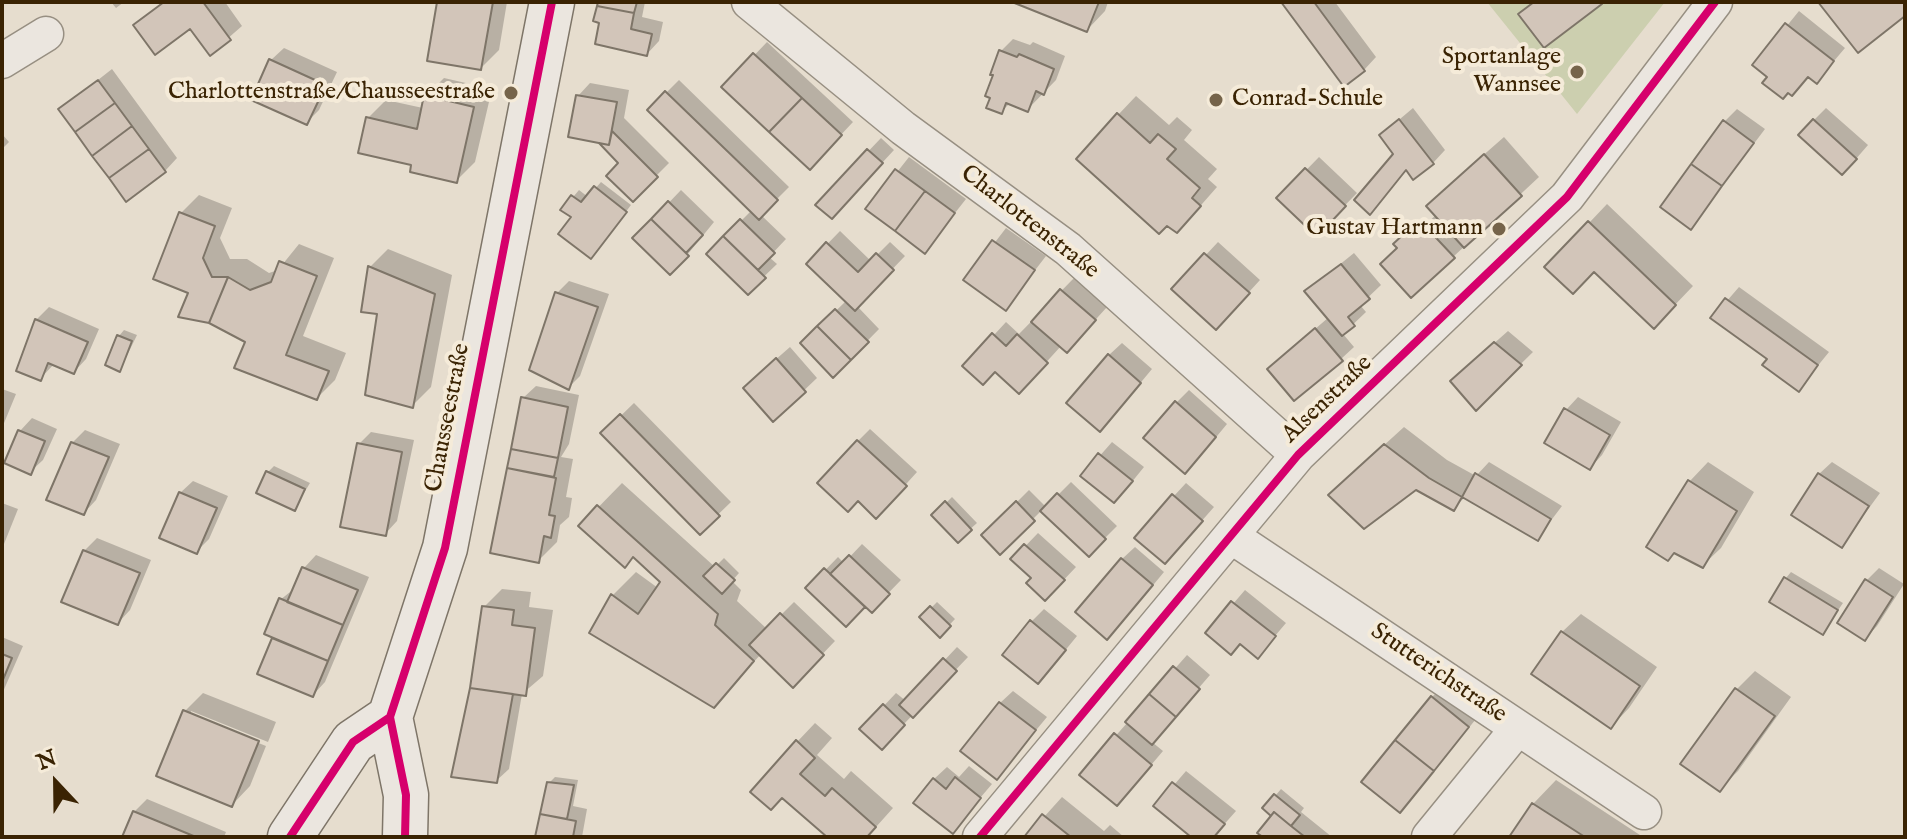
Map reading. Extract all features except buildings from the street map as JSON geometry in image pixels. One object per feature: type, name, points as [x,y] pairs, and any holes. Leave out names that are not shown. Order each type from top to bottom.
[{"type":"street","name":"Chausseestraße","points":[[405,837],[406,795],[390,717],[445,548],[552,2]]},
{"type":"street","name":"Charlottenstraße","points":[[749,2],[903,128],[1068,249],[1298,455]]},
{"type":"street","name":"Alsenstraße","points":[[980,837],[1298,455],[1567,197],[1715,2]]},
{"type":"street","points":[[2,61],[46,34]]},
{"type":"street","name":"Stutterichstraße","points":[[1231,536],[1644,812]]},
{"type":"street","points":[[290,837],[353,742],[390,717]]},
{"type":"street","points":[[1429,837],[1518,728]]},
{"type":"green space","name":"Sportanlage Wannsee","points":[[1487,2],[1665,2],[1577,114]]},
{"type":"cycle path","points":[[405,837],[406,795],[390,717],[445,548],[552,2]]},
{"type":"cycle path","points":[[980,837],[1298,455],[1567,197],[1715,2]]},
{"type":"cycle path","points":[[290,837],[353,742],[390,717]]},
{"type":"place","name":"Sportanlage Wannsee","points":[[1577,72]]},
{"type":"place","name":"Charlottenstraße/Chausseestraße","points":[[511,93]]},
{"type":"place","name":"Conrad-Schule","points":[[1216,100]]},
{"type":"place","name":"Gustav Hartmann","points":[[1499,229]]}]
